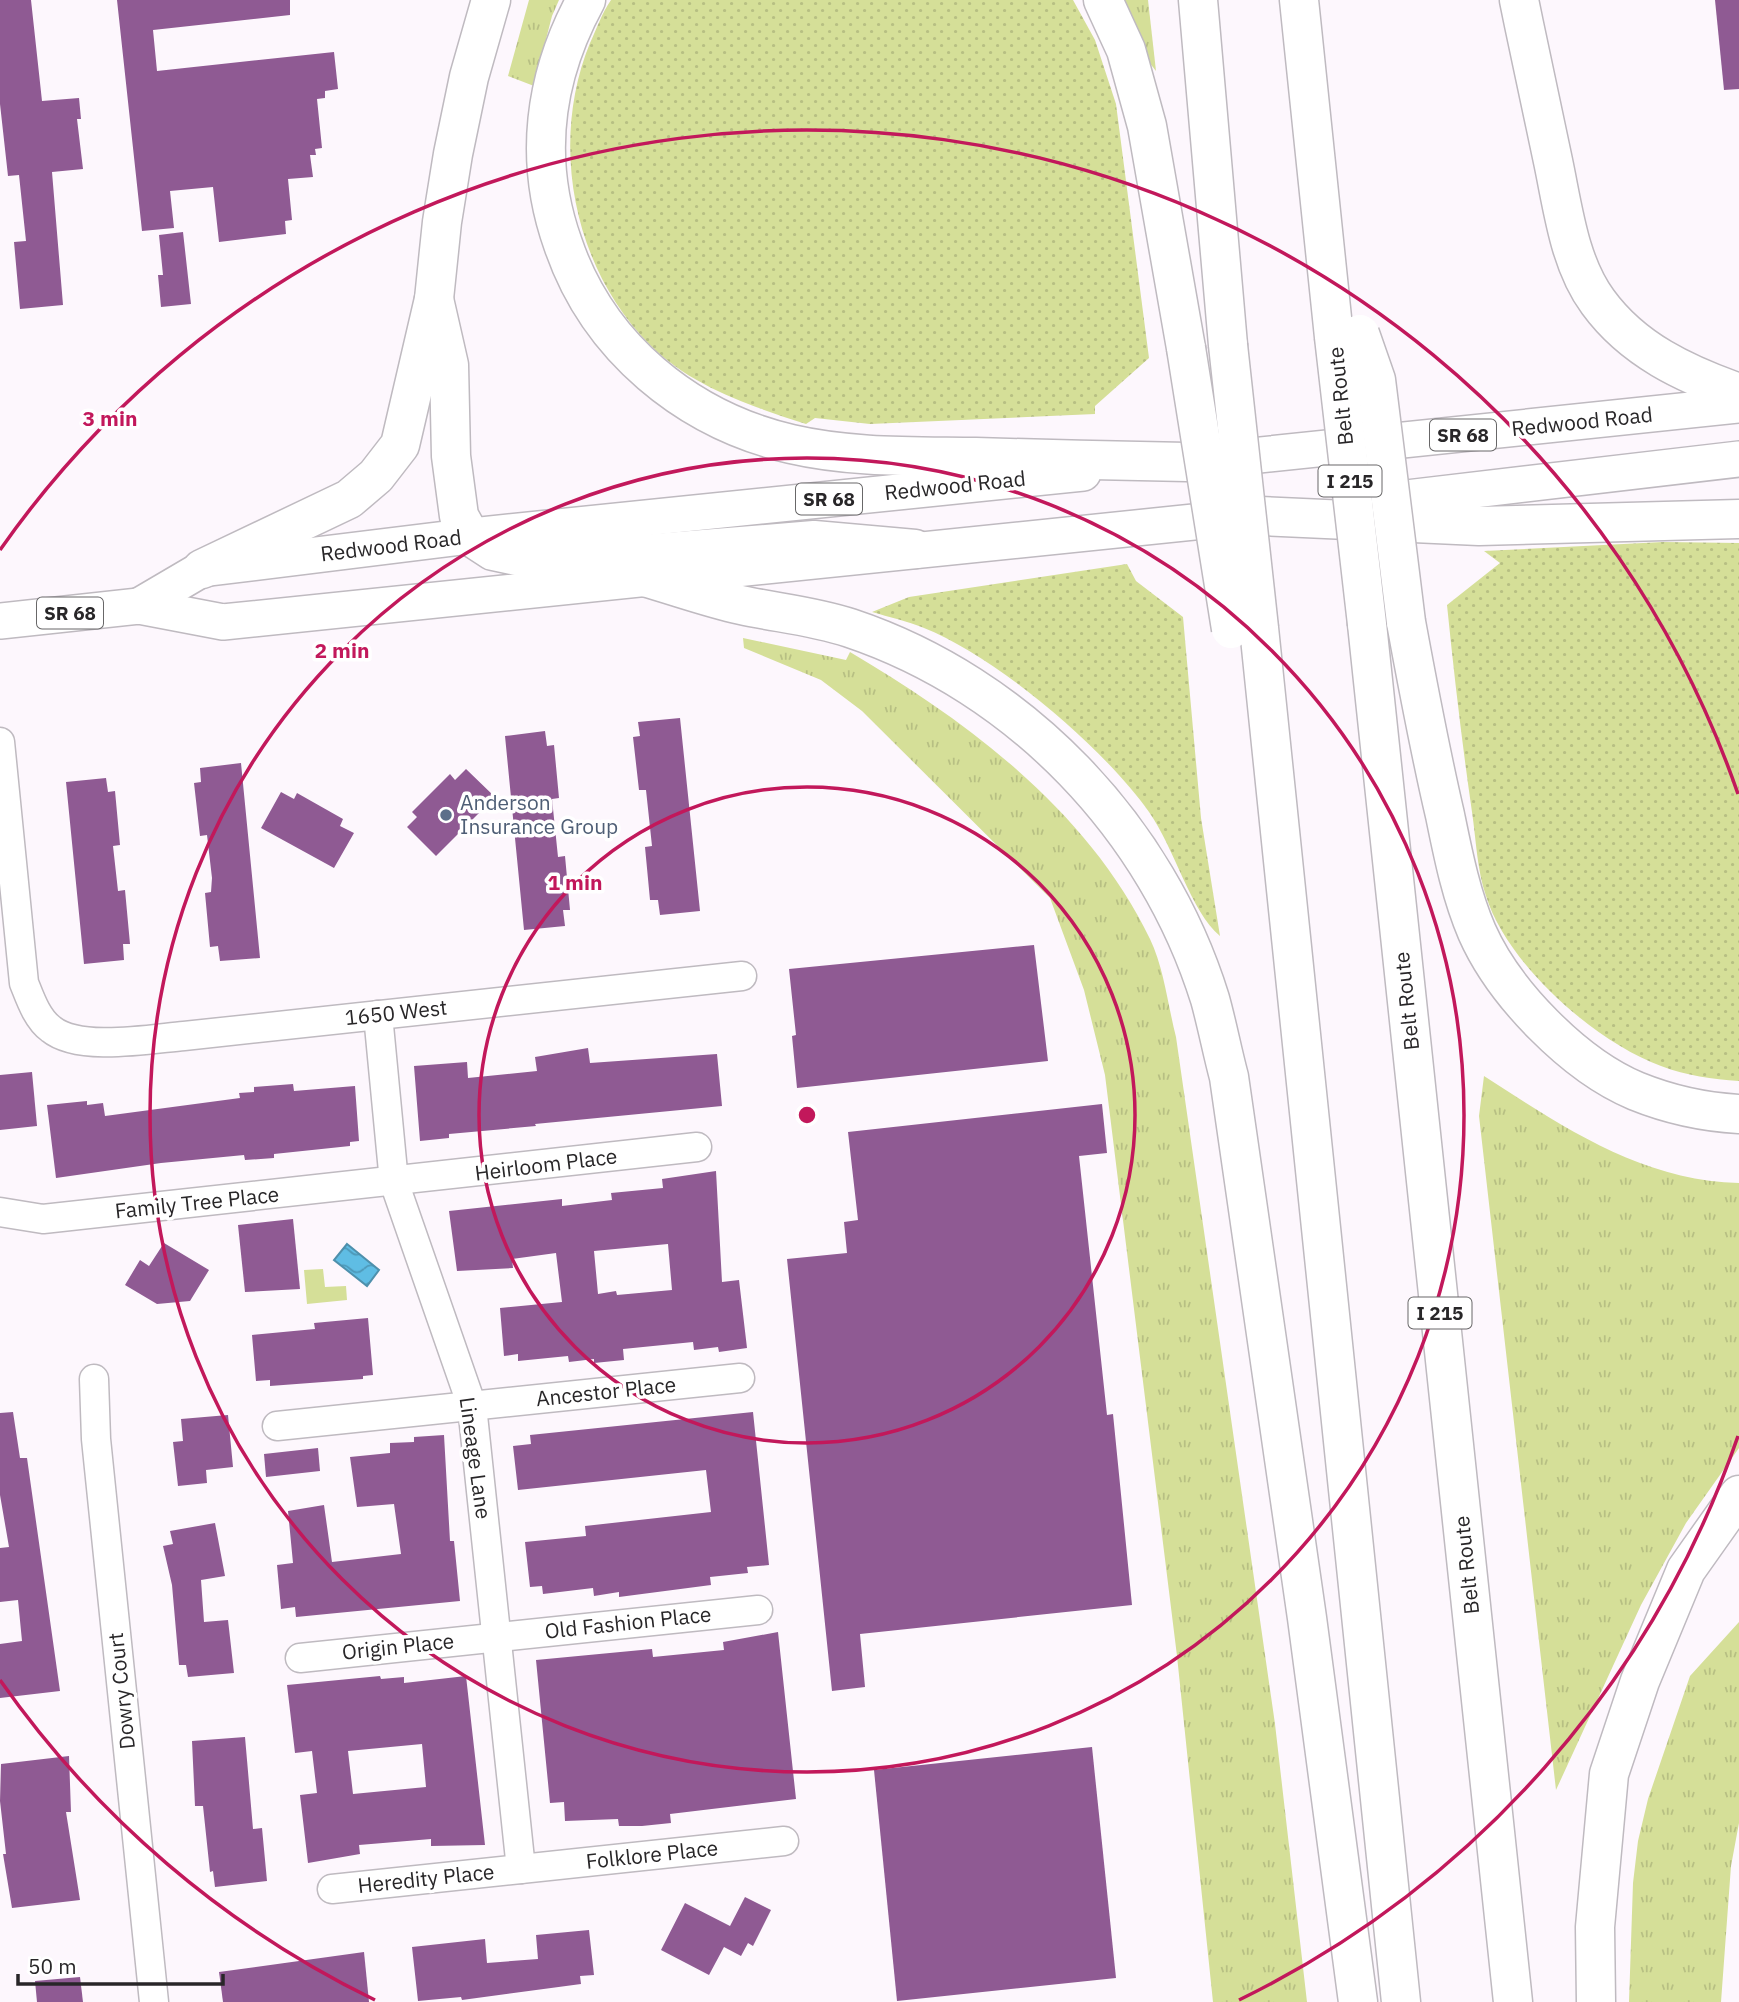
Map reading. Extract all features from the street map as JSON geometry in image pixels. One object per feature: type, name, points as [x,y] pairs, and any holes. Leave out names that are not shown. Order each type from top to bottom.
[{"type":"highway","points":[[202,569],[340,503],[376,476],[400,445],[435,299],[442,222],[453,154],[469,77],[491,0]]},
{"type":"highway","points":[[586,0],[559,59],[550,93],[545,129],[550,200],[568,259],[595,312],[636,360],[661,383],[685,401],[737,428],[794,445],[863,454],[1188,462]]},
{"type":"highway","points":[[1102,0],[1126,50],[1144,114],[1186,348],[1245,629],[1288,902],[1401,2002]]},
{"type":"highway","points":[[1198,0],[1228,345],[1245,629]]},
{"type":"highway","name":"Belt Route","points":[[1300,0],[1322,221],[1347,335],[1367,624],[1513,2002]]},
{"type":"highway","points":[[1519,0],[1568,232],[1597,302],[1630,337],[1649,352],[1706,381],[1739,393]]},
{"type":"highway","points":[[435,299],[449,365],[455,496],[459,516],[470,536],[493,551],[545,562],[814,540],[915,549]]},
{"type":"highway","points":[[1347,335],[1376,380],[1406,622],[1424,722],[1461,887],[1478,933],[1502,978],[1559,1039],[1610,1076],[1634,1090],[1672,1103],[1713,1112],[1739,1114]]},
{"type":"highway","points":[[1259,516],[1479,526],[1739,519]]},
{"type":"highway","points":[[644,577],[741,605],[793,613],[852,629],[909,652],[966,682],[1048,744],[1082,779],[1143,855],[1168,901],[1209,999],[1229,1077],[1307,1618],[1358,2002]]},
{"type":"highway","points":[[1597,2002],[1595,1927],[1609,1774],[1640,1681],[1686,1570],[1739,1495]]},
{"type":"main road","name":"Redwood Road","points":[[139,606],[202,569],[470,536],[1739,405]]},
{"type":"main road","name":"Redwood Road","points":[[0,621],[139,606],[223,622],[915,549],[1259,516],[1739,459]]},
{"type":"street","name":"1650 West","points":[[0,742],[24,983],[32,1002],[51,1030],[68,1037],[114,1042],[742,976]]},
{"type":"street","name":"Lineage Lane","points":[[378,1015],[394,1182],[472,1406],[521,1869]]},
{"type":"street","name":"Heirloom Place","points":[[394,1182],[697,1147]]},
{"type":"street","name":"Family Tree Place","points":[[0,1212],[43,1219],[394,1182]]},
{"type":"street","name":"Ancestor Place","points":[[277,1426],[740,1378]]},
{"type":"street","name":"Dowry Court","points":[[94,1379],[96,1439],[155,2002]]},
{"type":"street","name":"Old Fashion Place","points":[[497,1637],[758,1610]]},
{"type":"street","name":"Origin Place","points":[[300,1658],[497,1637]]},
{"type":"street","name":"Folklore Place","points":[[521,1869],[784,1841]]},
{"type":"street","name":"Heredity Place","points":[[332,1889],[521,1869]]},
{"type":"green space","points":[[529,0],[559,0],[552,16],[534,86],[508,76]]},
{"type":"green space","points":[[611,0],[1073,0],[1095,40],[1116,104],[1149,358],[1095,406],[1095,414],[870,424],[815,418],[806,424],[723,394],[684,373],[650,345],[624,314],[602,279],[586,242],[576,203],[571,162],[571,122],[578,82],[590,43]]},
{"type":"green space","points":[[1123,0],[1148,0],[1156,71],[1148,61]]},
{"type":"green space","points":[[1663,542],[1739,543],[1739,1081],[1709,1078],[1661,1066],[1635,1055],[1582,1020],[1533,973],[1513,948],[1497,922],[1486,896],[1477,854],[1447,605],[1500,563],[1484,551]]},
{"type":"green space","points":[[1127,564],[1136,581],[1183,617],[1201,818],[1220,936],[1200,911],[1149,812],[1105,760],[1077,733],[984,660],[918,626],[872,612],[909,597]]},
{"type":"green space","points":[[743,638],[846,660],[850,652],[895,679],[981,740],[1022,774],[1060,811],[1094,850],[1124,893],[1155,950],[1176,1037],[1275,1724],[1307,2002],[1213,2002],[1177,1656],[1105,1075],[1084,990],[1050,898],[862,711],[821,680],[744,648]]},
{"type":"green space","points":[[1484,1076],[1574,1132],[1637,1162],[1669,1173],[1703,1180],[1739,1183],[1739,1448],[1686,1523],[1641,1605],[1556,1790],[1479,1116]]},
{"type":"green space","points":[[323,1269],[325,1287],[346,1286],[347,1300],[307,1304],[304,1270]]},
{"type":"green space","points":[[1739,1622],[1739,1823],[1731,1866],[1721,2002],[1629,2002],[1633,1883],[1638,1841],[1648,1799],[1690,1676]]},
{"type":"water","points":[[347,1244],[379,1270],[367,1286],[334,1260]]},
{"type":"building","points":[[0,0],[31,0],[42,101],[79,98],[81,119],[77,119],[83,169],[52,172],[63,305],[20,309],[14,242],[26,241],[19,175],[8,176],[0,104]]},
{"type":"building","points":[[117,0],[290,0],[290,15],[153,30],[157,71],[334,52],[338,89],[325,91],[325,98],[317,99],[322,148],[315,149],[316,155],[310,155],[313,177],[288,179],[292,220],[285,221],[286,234],[219,242],[213,187],[170,191],[174,228],[142,231]]},
{"type":"building","points":[[1715,0],[1739,0],[1739,89],[1724,90]]},
{"type":"building","points":[[183,232],[191,304],[161,307],[158,275],[163,275],[159,235]]},
{"type":"building","points":[[680,718],[700,911],[660,915],[658,900],[650,900],[645,847],[652,846],[646,790],[639,790],[633,737],[640,736],[638,722]]},
{"type":"building","points":[[545,731],[547,746],[554,745],[559,798],[552,799],[558,857],[565,856],[570,910],[563,910],[565,926],[524,930],[505,736]]},
{"type":"building","points":[[241,763],[260,958],[220,961],[218,946],[210,947],[205,893],[211,892],[212,878],[207,835],[200,836],[194,783],[201,782],[200,768]]},
{"type":"building","name":"Anderson Insurance Group","points":[[466,769],[495,797],[436,856],[407,827],[417,817],[412,812],[450,774],[455,780]]},
{"type":"building","points":[[106,778],[108,792],[115,791],[120,845],[113,846],[118,891],[125,890],[130,944],[123,944],[124,960],[84,964],[66,782]]},
{"type":"building","points":[[281,792],[294,799],[297,793],[343,819],[340,826],[354,833],[334,868],[261,828]]},
{"type":"building","points":[[1034,945],[1048,1061],[797,1088],[792,1036],[796,1035],[789,969]]},
{"type":"building","points":[[588,1048],[590,1063],[717,1054],[722,1106],[535,1124],[536,1126],[449,1134],[449,1138],[420,1141],[414,1066],[467,1062],[468,1078],[537,1071],[535,1057]]},
{"type":"building","points":[[32,1072],[37,1126],[0,1130],[0,1075]]},
{"type":"building","points":[[293,1084],[294,1091],[355,1086],[359,1141],[350,1142],[350,1146],[274,1154],[274,1158],[245,1160],[244,1155],[161,1163],[56,1178],[47,1105],[87,1101],[87,1105],[103,1103],[105,1116],[240,1098],[239,1093],[254,1092],[254,1087]]},
{"type":"building","points":[[1102,1104],[1107,1153],[1079,1156],[1107,1415],[1113,1414],[1132,1605],[860,1634],[865,1687],[832,1691],[787,1259],[847,1253],[844,1222],[858,1220],[848,1132]]},
{"type":"building","points":[[716,1171],[722,1282],[739,1280],[747,1348],[719,1352],[718,1347],[694,1350],[693,1342],[623,1349],[624,1360],[594,1363],[594,1359],[569,1362],[568,1356],[518,1361],[518,1354],[504,1356],[500,1308],[562,1302],[556,1253],[512,1259],[513,1268],[457,1271],[449,1211],[562,1199],[562,1206],[612,1200],[611,1193],[663,1188],[662,1179]],"holes":[[[668,1244],[672,1290],[598,1294],[594,1251]]]},
{"type":"building","points":[[293,1219],[300,1289],[245,1292],[238,1225]]},
{"type":"building","points":[[164,1243],[209,1270],[190,1301],[157,1304],[125,1285],[140,1260],[149,1266]]},
{"type":"building","points":[[368,1318],[373,1375],[363,1376],[363,1379],[270,1386],[270,1380],[256,1381],[252,1335],[315,1329],[314,1323]]},
{"type":"building","points":[[13,1412],[20,1458],[27,1458],[60,1691],[0,1698],[0,1644],[22,1641],[18,1600],[0,1602],[0,1548],[9,1547],[0,1495],[0,1413]]},
{"type":"building","points":[[753,1412],[769,1565],[747,1567],[748,1573],[710,1577],[711,1585],[619,1597],[619,1592],[594,1596],[593,1588],[543,1594],[542,1586],[530,1587],[525,1542],[586,1536],[585,1526],[711,1512],[706,1470],[518,1490],[513,1446],[531,1444],[530,1435]]},
{"type":"building","points":[[228,1415],[233,1467],[206,1470],[207,1483],[178,1486],[173,1442],[183,1441],[181,1419]]},
{"type":"building","points":[[444,1435],[450,1541],[454,1541],[460,1601],[296,1617],[295,1607],[281,1609],[277,1565],[293,1563],[288,1511],[324,1505],[332,1562],[401,1554],[394,1504],[357,1507],[350,1457],[390,1453],[390,1443],[414,1442],[414,1437]]},
{"type":"building","points":[[318,1448],[320,1471],[266,1477],[264,1454]]},
{"type":"building","points":[[215,1523],[225,1576],[201,1580],[204,1622],[228,1620],[234,1673],[188,1677],[186,1665],[179,1665],[172,1585],[163,1546],[173,1544],[170,1531]]},
{"type":"building","points":[[778,1632],[796,1799],[670,1814],[671,1823],[642,1826],[619,1826],[618,1819],[565,1821],[564,1802],[550,1803],[536,1660],[652,1649],[653,1657],[724,1650],[723,1642]]},
{"type":"building","points":[[380,1676],[381,1679],[404,1677],[404,1683],[466,1676],[485,1845],[431,1846],[431,1839],[359,1845],[360,1854],[308,1863],[300,1795],[317,1793],[312,1751],[295,1753],[287,1685]],"holes":[[[422,1744],[426,1787],[353,1794],[348,1751]]]},
{"type":"building","points":[[245,1737],[253,1829],[262,1828],[267,1881],[215,1887],[213,1871],[210,1872],[203,1806],[195,1806],[192,1741]]},
{"type":"building","points":[[1092,1747],[1116,1978],[897,2001],[874,1770]]},
{"type":"building","points":[[69,1756],[71,1812],[66,1812],[80,1900],[12,1908],[3,1854],[6,1854],[0,1801],[1,1764]]},
{"type":"building","points":[[745,1897],[771,1910],[753,1946],[748,1943],[741,1956],[724,1947],[709,1975],[661,1950],[685,1903],[730,1926]]},
{"type":"building","points":[[589,1930],[594,1975],[580,1976],[581,1984],[462,2000],[461,1997],[418,2001],[412,1947],[485,1939],[487,1963],[538,1959],[536,1935]]},
{"type":"building","points":[[364,1952],[369,2002],[223,2002],[219,1972]]},
{"type":"building","points":[[80,1977],[83,2002],[37,2002],[35,1981]]},
{"type":"place","name":"Anderson Insurance Group","points":[[446,815]]}]
